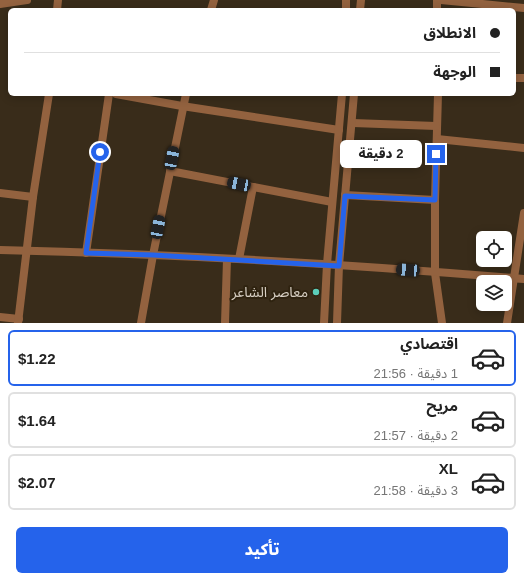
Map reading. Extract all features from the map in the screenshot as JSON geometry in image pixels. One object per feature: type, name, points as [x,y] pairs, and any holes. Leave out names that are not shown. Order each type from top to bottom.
[{"type":"street","points":[[0,4],[27,0]]},
{"type":"street","points":[[441,0],[524,8]]},
{"type":"street","points":[[0,317],[18,321],[33,197],[49,96]]},
{"type":"street","points":[[86,253],[109,96]]},
{"type":"street","points":[[127,96],[339,130]]},
{"type":"street","points":[[141,323],[182,106],[185,96]]},
{"type":"street","points":[[324,323],[327,264],[342,96]]},
{"type":"street","points":[[337,323],[339,266],[353,124],[354,96]]},
{"type":"street","points":[[438,96],[436,126],[435,272],[442,323]]},
{"type":"street","points":[[353,124],[436,126]]},
{"type":"street","points":[[437,139],[524,148]]},
{"type":"street","points":[[170,171],[332,202]]},
{"type":"street","points":[[239,259],[253,187]]},
{"type":"street","points":[[0,193],[33,197]]},
{"type":"street","points":[[345,196],[435,200]]},
{"type":"street","points":[[507,323],[524,213]]},
{"type":"street","points":[[0,250],[239,259],[524,279]]},
{"type":"street","points":[[225,323],[227,259]]},
{"type":"place","name":"معاصر الشاعر","points":[[316,292]]},
{"type":"route","points":[[100,152],[86,253],[153,255],[327,264],[339,266],[345,196],[435,200],[436,154]]}]
